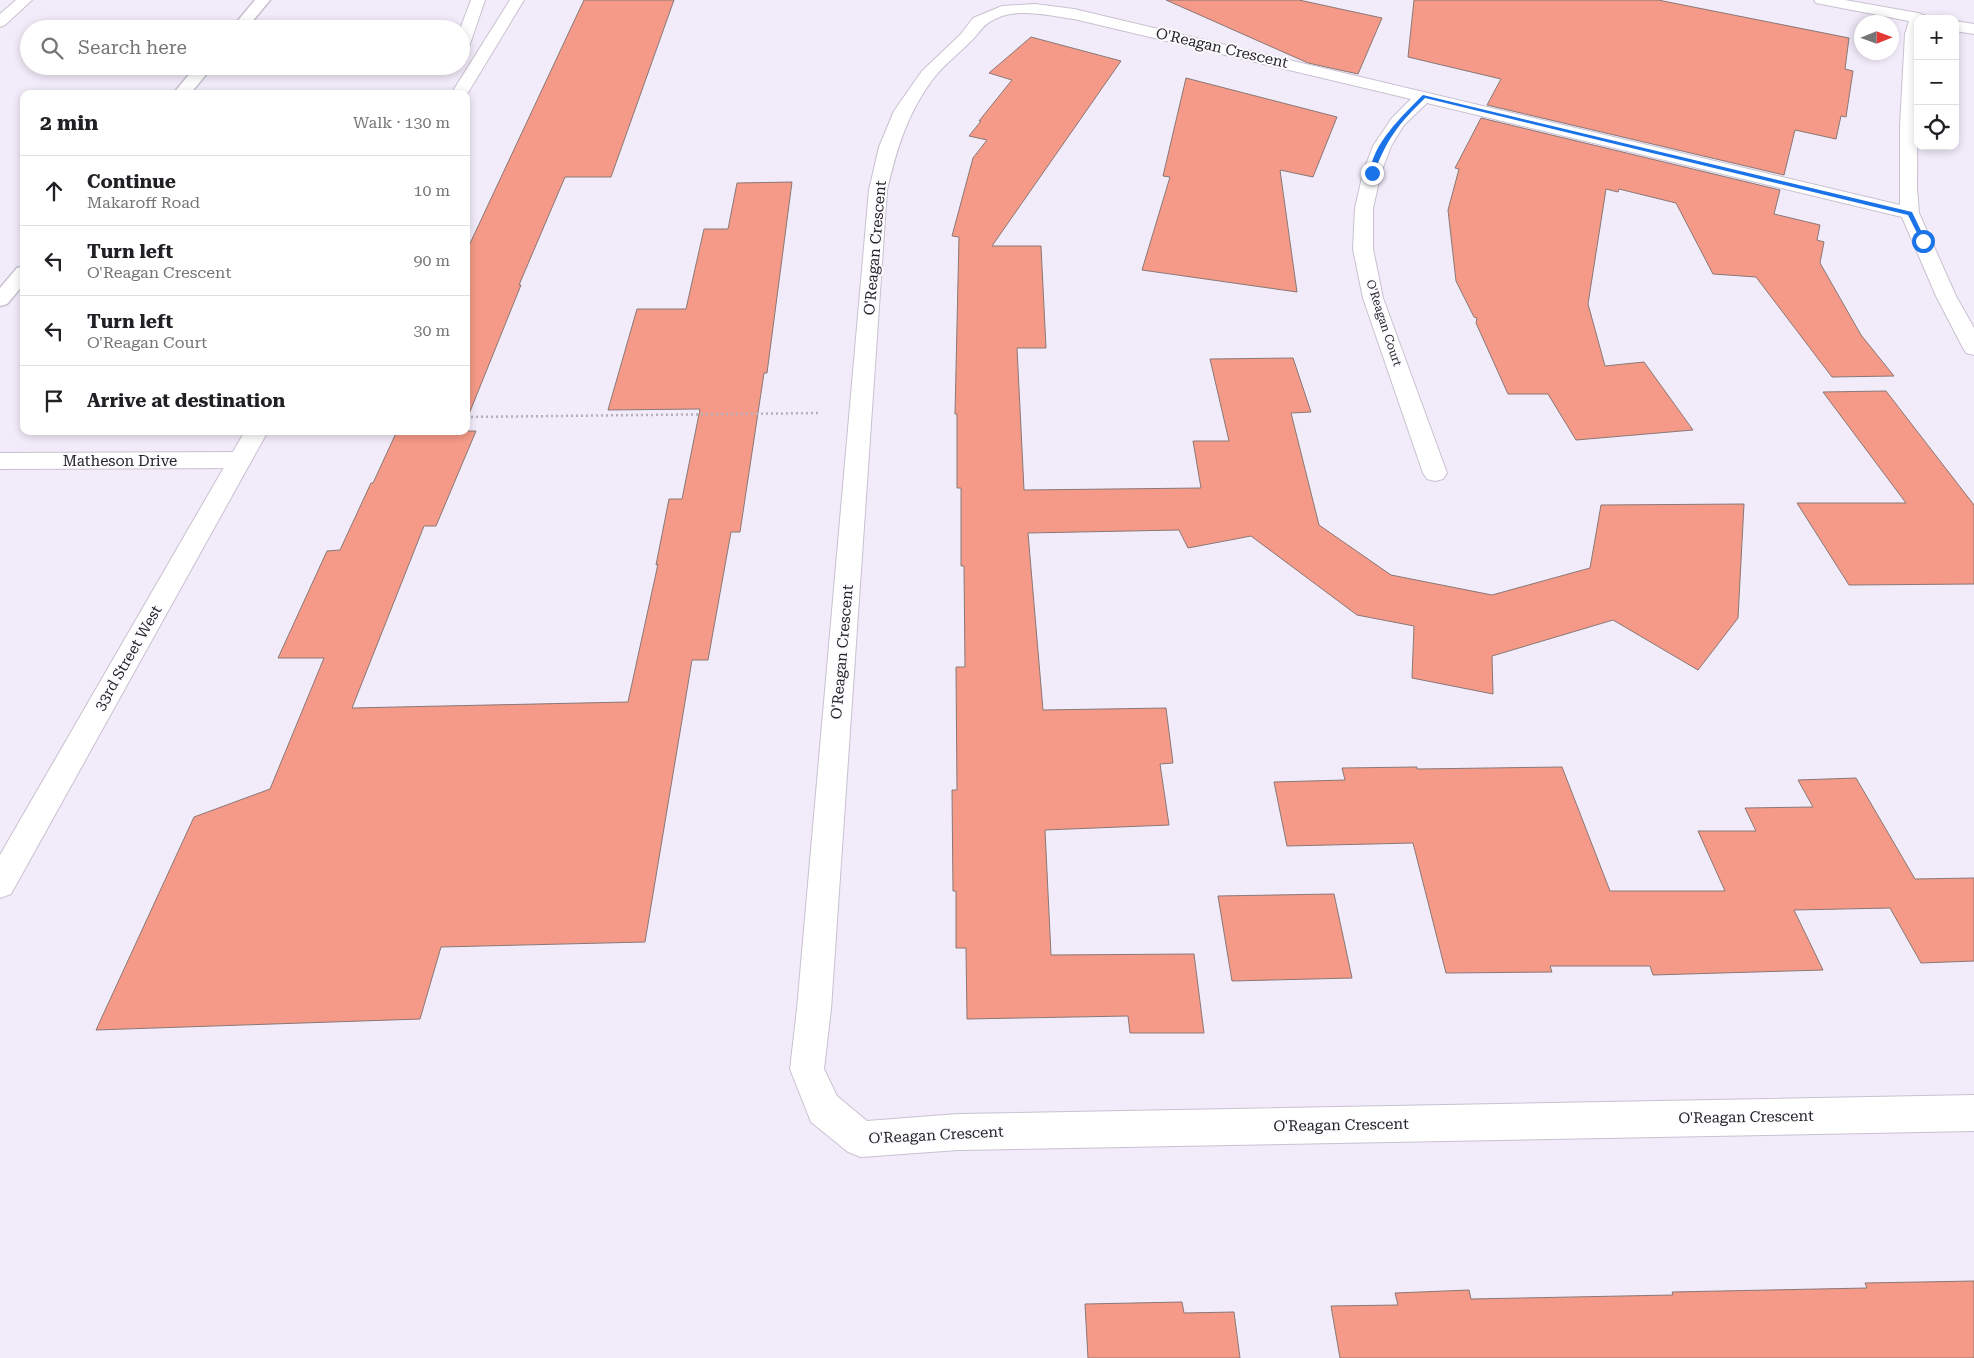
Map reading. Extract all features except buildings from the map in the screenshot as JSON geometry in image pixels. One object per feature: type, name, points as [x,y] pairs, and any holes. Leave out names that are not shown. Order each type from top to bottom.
[{"type":"street","points":[[0,22],[25,0]]},
{"type":"street","points":[[470,22],[478,0]]},
{"type":"street","points":[[461,90],[517,0]]},
{"type":"street","points":[[1821,0],[1914,17]]},
{"type":"street","name":"O'Reagan Crescent","points":[[1910,213],[1074,14],[1035,9],[1002,10],[978,20],[967,36],[928,74],[903,111],[888,147],[878,190],[815,990],[807,1069],[824,1109],[861,1139],[958,1132],[1974,1113]]},
{"type":"street","points":[[1959,27],[1974,29]]},
{"type":"street","points":[[1914,31],[1908,126],[1910,213],[1946,296],[1974,348]]},
{"type":"street","points":[[446,90],[451,75]]},
{"type":"street","name":"O'Reagan Court","points":[[1424,96],[1398,122],[1382,146],[1372,173],[1364,208],[1363,249],[1373,298],[1435,473]]},
{"type":"street","name":"33rd Street West","points":[[0,884],[255,435]]},
{"type":"street","name":"Matheson Drive","points":[[0,461],[240,460]]},
{"type":"lane","points":[[246,20],[263,0]]},
{"type":"lane","points":[[184,90],[197,75]]},
{"type":"lane","points":[[0,271],[20,272]]},
{"type":"lane","points":[[0,300],[20,277]]},
{"type":"path","points":[[470,417],[818,413]]},
{"type":"route","points":[[1372,173],[1382,146],[1398,122],[1424,96],[1910,213],[1923,241]]}]
